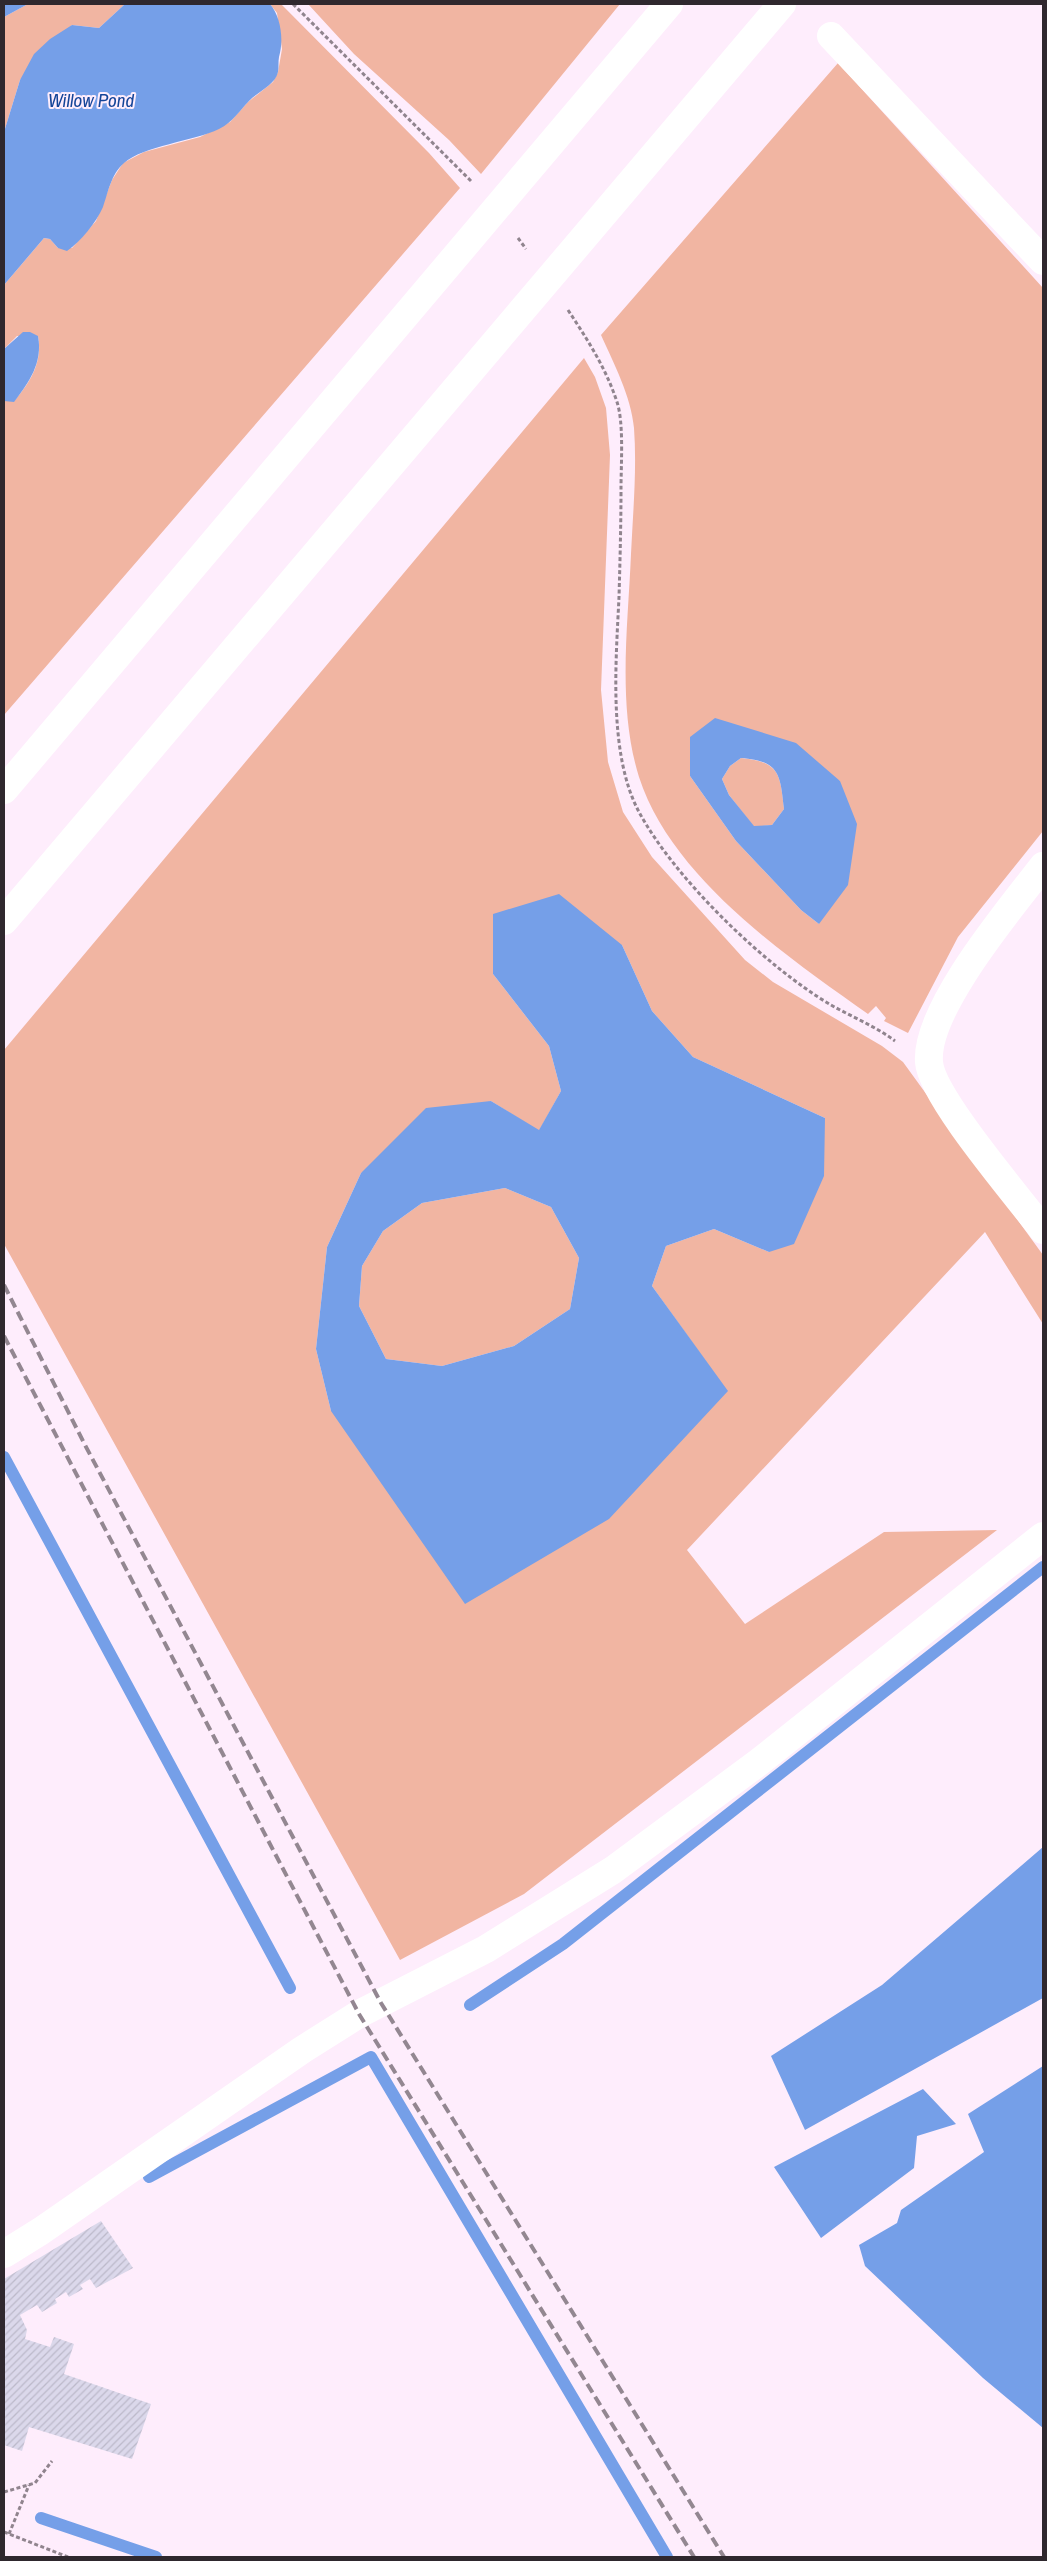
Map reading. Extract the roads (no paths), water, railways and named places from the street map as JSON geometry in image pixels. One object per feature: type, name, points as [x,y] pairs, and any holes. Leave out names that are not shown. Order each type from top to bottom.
[{"type":"main road","points":[[4,790],[668,4]]},
{"type":"main road","points":[[4,921],[782,4]]},
{"type":"main road","points":[[831,36],[1043,261]]},
{"type":"main road","points":[[1043,866],[1006,913],[938,1017],[930,1040],[929,1064],[942,1097],[1043,1230]]},
{"type":"main road","points":[[4,2254],[351,2019],[486,1950],[613,1870],[759,1762],[1043,1536]]},
{"type":"water","points":[[4,4],[28,4],[4,17]]},
{"type":"water","name":"Willow Pond","points":[[125,4],[270,4],[277,15],[281,36],[276,77],[274,81],[219,129],[143,152],[124,163],[113,178],[100,213],[78,242],[67,251],[58,248],[50,239],[44,238],[4,285],[4,132],[20,80],[34,54],[50,39],[72,25],[99,28]]},
{"type":"water","points":[[23,332],[30,332],[38,336],[37,363],[30,379],[14,402],[4,401],[4,349]]},
{"type":"water","points":[[715,718],[796,743],[840,781],[857,824],[848,885],[819,924],[801,910],[736,841],[690,776],[690,737]],"holes":[[[741,758],[771,766],[779,778],[784,809],[772,825],[754,826],[729,795],[722,779],[730,766]]]},
{"type":"water","points":[[559,894],[622,945],[652,1011],[693,1057],[825,1118],[824,1176],[794,1244],[769,1252],[714,1229],[666,1246],[652,1286],[728,1391],[609,1519],[465,1604],[331,1411],[316,1349],[327,1247],[361,1173],[426,1108],[491,1101],[539,1130],[561,1091],[549,1046],[493,974],[493,914]],"holes":[[[505,1188],[551,1207],[579,1258],[570,1309],[514,1346],[442,1366],[386,1359],[359,1306],[362,1266],[383,1231],[422,1203]]]},
{"type":"water","points":[[1043,1847],[1043,1998],[805,2130],[771,2056],[882,1985]]},
{"type":"water","points":[[1043,2066],[1043,2428],[983,2378],[865,2266],[859,2245],[897,2223],[901,2210],[984,2152],[968,2114]]},
{"type":"water","points":[[923,2089],[956,2124],[917,2136],[914,2168],[821,2238],[774,2167]]},
{"type":"waterway","points":[[4,1457],[290,1988]]},
{"type":"waterway","points":[[470,2005],[563,1944],[1043,1567]]},
{"type":"waterway","points":[[149,2177],[371,2057],[667,2557]]},
{"type":"waterway","points":[[41,2518],[156,2557]]},
{"type":"railway","points":[[4,1285],[85,1445],[381,2003],[724,2557]]},
{"type":"railway","points":[[4,1336],[359,2014],[694,2557]]}]
